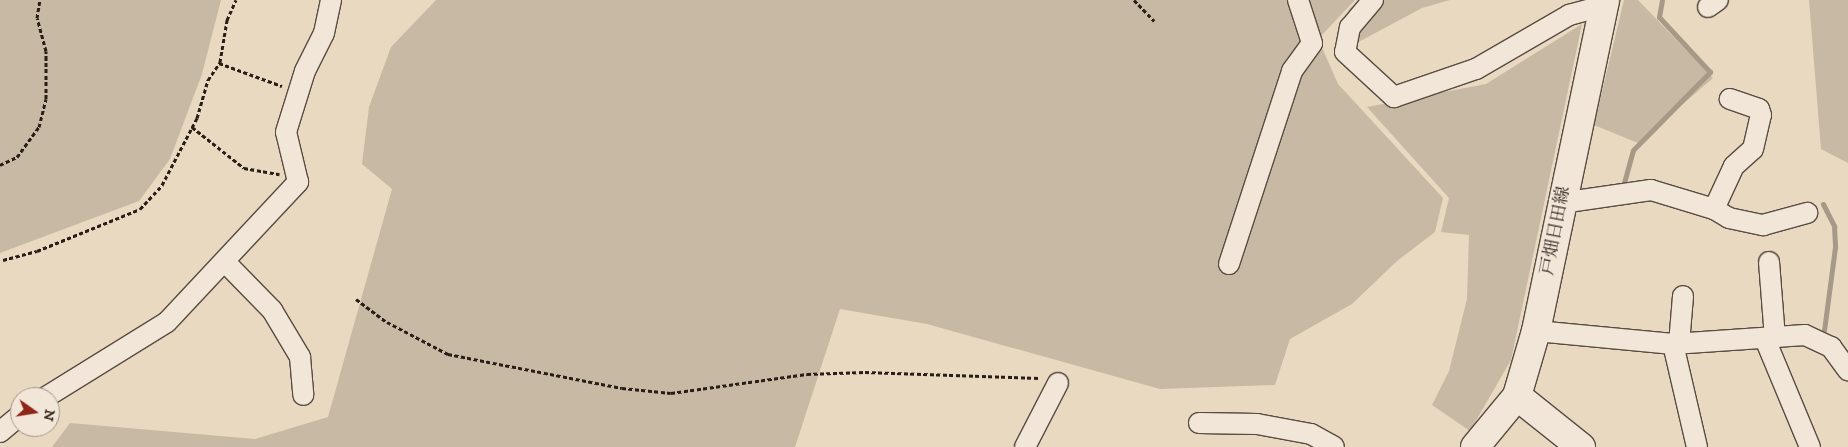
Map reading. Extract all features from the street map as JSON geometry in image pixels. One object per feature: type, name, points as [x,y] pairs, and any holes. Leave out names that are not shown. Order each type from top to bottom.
[{"type":"main road","name":"戸畑日田線","points":[[1475,447],[1517,396],[1536,331],[1561,203],[1604,3]]},
{"type":"main road","points":[[1517,396],[1581,447]]},
{"type":"street","points":[[60,388],[167,322],[226,263],[298,182],[286,132],[298,91],[324,33],[331,0]]},
{"type":"street","points":[[1229,264],[1292,71],[1312,43],[1298,0]]},
{"type":"street","points":[[1373,0],[1350,27],[1345,52],[1394,97],[1476,69],[1569,15],[1604,3]]},
{"type":"street","points":[[1714,210],[1734,166],[1753,149],[1761,115],[1759,109],[1730,99]]},
{"type":"street","points":[[1561,203],[1651,190],[1714,210],[1729,218],[1763,225],[1807,213]]},
{"type":"street","points":[[1769,262],[1770,339],[1810,447]]},
{"type":"street","points":[[226,263],[272,310],[300,357],[303,395]]},
{"type":"street","points":[[1683,296],[1676,344],[1696,447]]},
{"type":"street","points":[[1536,331],[1676,344],[1820,338],[1848,370]]},
{"type":"street","points":[[1025,447],[1058,383]]},
{"type":"street","points":[[1200,423],[1257,424],[1311,434],[1334,447]]},
{"type":"street","points":[[0,432],[10,424]]},
{"type":"path","points":[[0,165],[17,157],[39,127],[46,99],[46,50],[37,18],[40,0]]},
{"type":"path","points":[[3,260],[37,251],[140,209],[162,185],[192,127],[208,80],[219,63],[227,20],[236,0]]},
{"type":"path","points":[[1134,0],[1154,20]]},
{"type":"path","points":[[219,63],[298,91]]},
{"type":"path","points":[[192,127],[244,168],[296,174]]},
{"type":"path","points":[[356,299],[401,331],[448,354],[622,388],[671,393],[808,374],[865,372],[990,374],[1058,383]]},
{"type":"shaded area","points":[[0,0],[221,0],[202,74],[170,159],[139,201],[0,253]]},
{"type":"shaded area","points":[[436,0],[1301,0],[1338,84],[1443,198],[1435,232],[1397,261],[1352,304],[1290,339],[1275,385],[1160,389],[927,324],[840,309],[795,447],[52,447],[70,423],[255,439],[328,417],[392,189],[362,164],[369,107],[391,47]]},
{"type":"shaded area","points":[[1308,0],[1355,0],[1321,36]]},
{"type":"shaded area","points":[[1361,0],[1450,0],[1422,8],[1351,46],[1339,36],[1349,9]]},
{"type":"shaded area","points":[[1624,0],[1638,0],[1713,78],[1638,143],[1594,125]]},
{"type":"shaded area","points":[[1809,0],[1848,0],[1848,163],[1821,149]]},
{"type":"shaded area","points":[[1582,24],[1511,360],[1470,431],[1432,405],[1449,371],[1467,299],[1469,235],[1441,232],[1449,198],[1367,107],[1486,84]]},
{"type":"waterway","points":[[1622,190],[1633,150],[1710,72],[1659,17],[1662,0]]},
{"type":"waterway","points":[[1823,204],[1834,226],[1835,247],[1824,330]]}]
